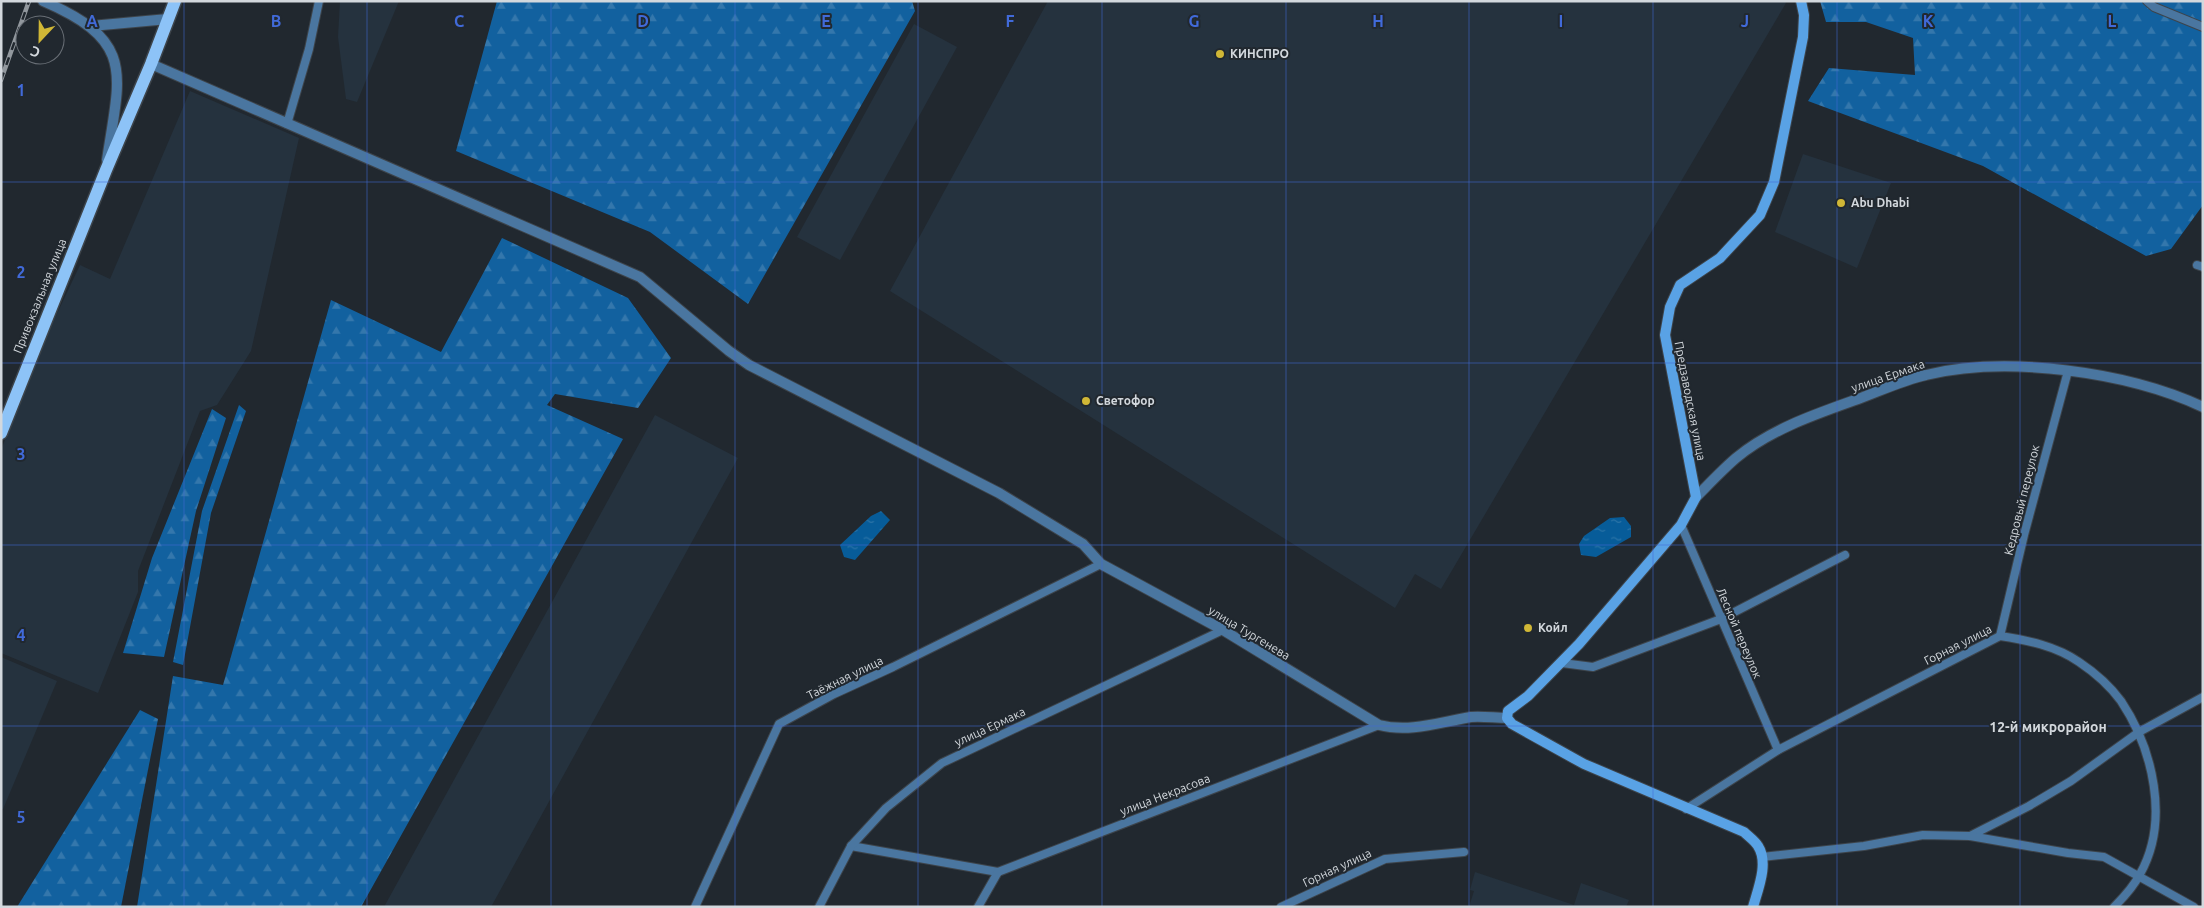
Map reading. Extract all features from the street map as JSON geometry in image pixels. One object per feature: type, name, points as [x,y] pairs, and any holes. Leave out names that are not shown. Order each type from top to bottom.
[{"type":"main road","name":"Привокзальная улица","points":[[1,433],[175,1]]},
{"type":"main road","name":"Предзаводская улица","points":[[1696,497],[1665,336],[1670,307],[1680,285],[1720,258],[1760,215],[1774,182],[1803,37],[1804,15],[1801,1]]},
{"type":"main road","points":[[1696,497],[1681,525],[1562,663],[1528,696],[1508,712],[1507,718],[1512,724],[1584,764],[1686,809],[1744,832],[1758,846],[1762,857],[1762,874],[1753,907]]},
{"type":"street","points":[[43,1],[91,26],[103,38],[110,49],[117,71],[117,86],[106,170]]},
{"type":"street","points":[[287,124],[309,49],[319,1]]},
{"type":"street","points":[[2147,1],[2154,7],[2203,27]]},
{"type":"street","points":[[91,26],[168,19]]},
{"type":"street","name":"улица Тургенева","points":[[151,64],[640,277],[729,351],[749,365],[999,493],[1084,544],[1101,564],[1223,630],[1379,725],[1392,729],[1415,728],[1474,717],[1507,718]]},
{"type":"street","name":"улица Ермака","points":[[1696,497],[1737,457],[1784,428],[1832,408],[1925,375],[1976,367],[2033,367],[2068,371],[2101,375],[2186,399],[2203,407]]},
{"type":"street","name":"Кедровый переулок","points":[[2000,636],[2024,535],[2068,371]]},
{"type":"street","name":"Лесной переулок","points":[[1681,525],[1778,750]]},
{"type":"street","points":[[1562,663],[1593,667],[1721,620],[1845,555]]},
{"type":"street","name":"Таёжная улица","points":[[695,907],[779,724],[834,694],[894,667],[1101,564]]},
{"type":"street","name":"улица Ермака","points":[[819,907],[851,846],[886,808],[942,763],[1223,630]]},
{"type":"street","name":"Горная улица","points":[[1686,809],[1778,750],[2000,636],[2046,646],[2079,662],[2103,681],[2120,699],[2139,732],[2151,776],[2156,824],[2148,856],[2140,875],[2114,907]]},
{"type":"street","points":[[1970,836],[2029,806],[2071,781],[2139,732],[2203,697]]},
{"type":"street","name":"улица Некрасова","points":[[998,872],[1379,725]]},
{"type":"street","points":[[1762,857],[1864,846],[1923,835],[1970,836],[2068,853],[2104,857],[2140,875],[2194,907]]},
{"type":"street","points":[[851,846],[998,872],[978,907]]},
{"type":"street","name":"Горная улица","points":[[1281,907],[1385,859],[1464,852]]},
{"type":"shaded area","points":[[340,1],[399,1],[357,102],[346,99],[338,37]]},
{"type":"shaded area","points":[[1048,1],[1785,1],[1786,3],[1441,589],[1415,574],[1395,608],[890,291]]},
{"type":"shaded area","points":[[914,24],[957,47],[840,260],[797,237]]},
{"type":"shaded area","points":[[190,91],[299,138],[251,351],[217,405],[200,411],[138,571],[138,592],[98,693],[1,653],[1,450],[44,341],[80,265],[110,279]]},
{"type":"shaded area","points":[[1803,154],[1891,183],[1857,268],[1775,232]]},
{"type":"shaded area","points":[[655,415],[738,458],[491,907],[384,907]]},
{"type":"shaded area","points":[[1,657],[57,681],[3,809],[1,809]]},
{"type":"shaded area","points":[[1475,872],[1574,905],[1581,883],[1629,900],[1626,907],[1469,907],[1474,891],[1470,890]]},
{"type":"green space","points":[[497,1],[912,1],[915,11],[748,304],[650,232],[456,151]]},
{"type":"green space","points":[[1820,1],[2203,1],[2203,205],[2171,249],[2146,256],[1983,166],[1808,101],[1829,68],[1915,75],[1913,38],[1866,22],[1826,22]]},
{"type":"green space","points":[[502,238],[628,298],[671,358],[638,408],[555,394],[547,405],[623,439],[361,907],[137,907],[173,676],[223,685],[331,300],[441,352]]},
{"type":"green space","points":[[239,405],[246,411],[211,513],[183,665],[173,662],[202,511]]},
{"type":"green space","points":[[212,409],[226,418],[196,511],[164,657],[123,653],[152,558]]},
{"type":"green space","points":[[140,710],[158,719],[121,907],[17,907]]},
{"type":"water","points":[[881,511],[890,520],[855,560],[844,557],[840,545],[871,516]]},
{"type":"water","points":[[1624,517],[1631,526],[1631,537],[1596,557],[1581,555],[1579,544],[1584,536],[1610,518]]},
{"type":"railway","points":[[1,80],[29,1]]},
{"type":"place","name":"КИНСПРО","points":[[1220,54]]},
{"type":"place","name":"Abu Dhabi","points":[[1841,203]]},
{"type":"place","name":"Светофор","points":[[1086,401]]},
{"type":"place","name":"Койл","points":[[1528,628]]},
{"type":"district","name":"12-й микрорайон","points":[[2048,727]]}]
